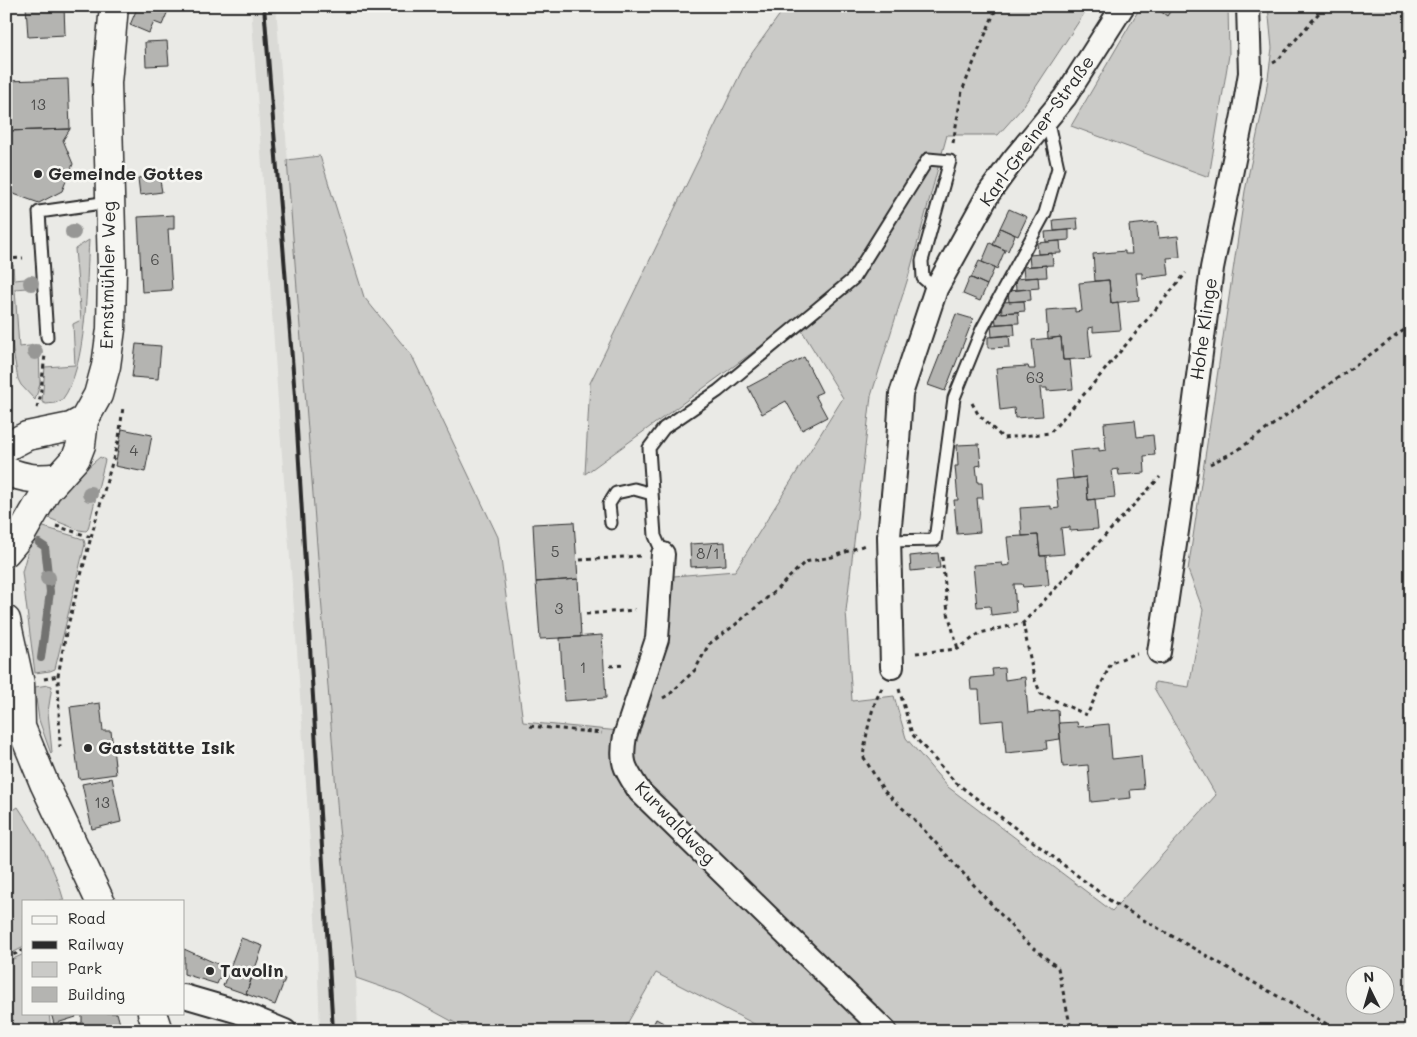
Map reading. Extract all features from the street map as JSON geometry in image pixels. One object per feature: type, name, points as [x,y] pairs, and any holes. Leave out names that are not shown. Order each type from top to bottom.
[{"type":"main road","name":"Ernstmühler Weg","points":[[6,552],[22,533],[47,490],[76,458],[81,445],[84,420],[98,395],[106,366],[111,329],[112,269],[107,83],[114,6]]},
{"type":"main road","points":[[17,442],[71,427],[84,420]]},
{"type":"main road","points":[[6,471],[23,478],[42,480],[59,477]]},
{"type":"main road","points":[[6,620],[20,684],[14,729]]},
{"type":"main road","points":[[6,704],[14,729],[44,783],[100,900]]},
{"type":"main road","points":[[152,1014],[158,1031]]},
{"type":"street","name":"Karl-Greiner-Straße","points":[[901,661],[889,538],[901,394],[936,289],[989,193],[1013,160],[1065,97],[1123,6]]},
{"type":"street","name":"Hohe Klinge","points":[[1159,652],[1185,477],[1212,268],[1250,73],[1248,6]]},
{"type":"street","name":"Kurwaldweg","points":[[663,554],[657,639],[625,736],[623,746],[624,767],[640,792],[885,1031]]},
{"type":"street","points":[[185,996],[239,1012],[285,1031]]},
{"type":"lane","points":[[889,538],[935,540],[954,398],[982,329],[1045,213],[1058,168],[1048,118]]},
{"type":"lane","points":[[663,554],[655,536],[649,448],[664,428],[718,391],[853,279],[928,159],[950,161],[922,261],[923,278],[936,289]]},
{"type":"lane","points":[[47,337],[39,212],[109,202]]},
{"type":"lane","points":[[610,523],[609,504],[616,493],[634,489],[652,494]]},
{"type":"path","points":[[950,161],[962,90],[997,6]]},
{"type":"path","points":[[1250,73],[1278,60],[1325,6]]},
{"type":"path","points":[[972,403],[978,414],[1003,438],[1050,433],[1185,274]]},
{"type":"path","points":[[1185,477],[1238,450],[1411,325]]},
{"type":"path","points":[[17,442],[40,398],[47,337]]},
{"type":"path","points":[[44,783],[60,759],[58,676],[66,633],[119,438],[124,402]]},
{"type":"path","points":[[1075,1031],[1070,1024],[1058,968],[1023,939],[913,818],[884,791],[863,756],[868,725],[877,696],[901,661],[958,649],[980,633],[1023,623],[1158,479]]},
{"type":"path","points":[[30,517],[91,537]]},
{"type":"path","points":[[633,713],[670,694],[695,670],[709,644],[767,598],[805,562],[832,557],[889,538]]},
{"type":"path","points":[[935,540],[941,550],[948,613],[958,649]]},
{"type":"path","points":[[580,560],[663,554]]},
{"type":"path","points":[[586,614],[659,608]]},
{"type":"path","points":[[1023,623],[1034,678],[1041,694],[1087,715],[1111,663]]},
{"type":"path","points":[[901,661],[912,734],[955,782],[1112,902],[1339,1031]]},
{"type":"path","points":[[530,726],[625,736]]},
{"type":"path","points":[[6,958],[22,951]]},
{"type":"shaded area","points":[[251,6],[276,6],[339,828],[356,978],[358,1031],[320,1031],[317,948],[296,636]]},
{"type":"green space","points":[[786,6],[1089,6],[1022,108],[998,135],[947,135],[908,278],[871,396],[846,611],[852,701],[894,696],[906,738],[948,787],[1112,911],[1216,795],[1154,688],[1155,682],[1189,687],[1203,610],[1188,570],[1245,191],[1266,93],[1272,48],[1268,6],[1411,6],[1411,1031],[768,1031],[656,973],[623,1031],[470,1031],[402,994],[356,978],[339,828],[287,160],[320,156],[364,297],[412,356],[498,537],[523,722],[620,731],[653,633],[649,578],[735,571],[843,398],[796,321],[585,474],[590,383],[747,60]]},
{"type":"green space","points":[[1141,6],[1228,6],[1229,55],[1209,177],[1071,126]]},
{"type":"green space","points":[[89,240],[84,323],[77,367],[71,385],[62,400],[46,404],[42,402],[45,367],[75,365],[73,324],[81,320],[75,249]]},
{"type":"green space","points":[[8,264],[13,265],[14,280],[36,278],[37,287],[15,289],[19,347],[39,345],[40,384],[35,400],[18,379],[13,351],[7,289]]},
{"type":"green space","points":[[100,457],[105,460],[88,529],[86,531],[79,530],[46,517],[66,486]]},
{"type":"green space","points":[[37,525],[80,538],[84,540],[85,544],[55,669],[35,673],[22,572]]},
{"type":"green space","points":[[52,686],[48,712],[51,754],[39,720],[35,691],[35,687]]},
{"type":"green space","points":[[18,807],[45,852],[56,876],[64,900],[22,900],[22,948],[6,956],[6,815]]},
{"type":"green space","points":[[22,955],[22,1014],[49,1014],[51,1031],[6,1031],[6,962]]},
{"type":"building","points":[[26,6],[64,6],[65,35],[28,37]]},
{"type":"building","points":[[138,6],[170,6],[162,25],[154,22],[149,33],[130,25]]},
{"type":"building","points":[[1153,6],[1174,6],[1167,16]]},
{"type":"building","points":[[167,41],[169,65],[146,66],[145,42]]},
{"type":"building","points":[[68,79],[70,129],[6,131],[6,81]]},
{"type":"building","name":"Gemeinde Gottes","points":[[70,129],[63,140],[73,164],[62,191],[39,203],[11,193],[6,184],[6,131]]},
{"type":"building","points":[[159,175],[162,192],[140,195],[138,178]]},
{"type":"building","points":[[1009,209],[1027,217],[1018,236],[1000,228]]},
{"type":"building","points":[[174,215],[174,229],[168,229],[172,290],[142,292],[138,217]]},
{"type":"building","points":[[1077,218],[1078,229],[1054,231],[1053,220]]},
{"type":"building","points":[[1157,222],[1159,238],[1178,236],[1180,257],[1167,258],[1169,275],[1142,278],[1142,273],[1136,273],[1139,300],[1111,303],[1109,280],[1095,281],[1093,254],[1125,251],[1125,254],[1132,254],[1129,225]]},
{"type":"building","points":[[1000,228],[1015,235],[1008,251],[993,245]]},
{"type":"building","points":[[1069,230],[1069,240],[1046,242],[1045,232]]},
{"type":"building","points":[[1060,241],[1061,253],[1038,254],[1037,243]]},
{"type":"building","points":[[990,243],[1005,250],[997,269],[982,262]]},
{"type":"building","points":[[1052,253],[1053,265],[1030,266],[1029,255]]},
{"type":"building","points":[[979,261],[995,267],[987,285],[971,278]]},
{"type":"building","points":[[1046,265],[1047,277],[1024,278],[1023,267]]},
{"type":"building","points":[[970,277],[987,285],[980,301],[963,294]]},
{"type":"building","points":[[1038,277],[1039,288],[1016,290],[1015,279]]},
{"type":"building","points":[[1109,280],[1111,303],[1118,302],[1121,330],[1093,332],[1093,327],[1088,328],[1091,358],[1063,360],[1061,337],[1048,339],[1046,310],[1075,308],[1075,312],[1082,311],[1079,283]]},
{"type":"building","points":[[1030,289],[1031,300],[1009,302],[1008,291]]},
{"type":"building","points":[[1024,301],[1025,311],[1002,313],[1001,302]]},
{"type":"building","points":[[1018,312],[1019,323],[996,324],[995,313]]},
{"type":"building","points":[[956,314],[973,319],[945,391],[928,385]]},
{"type":"building","points":[[1014,323],[1015,335],[992,337],[991,325]]},
{"type":"building","points":[[1009,335],[1010,347],[988,348],[988,337]]},
{"type":"building","points":[[1061,337],[1063,360],[1070,360],[1073,389],[1047,391],[1047,388],[1040,388],[1043,416],[1015,418],[1014,408],[1000,410],[996,368],[1028,366],[1029,369],[1035,369],[1032,340]]},
{"type":"building","points":[[136,344],[161,346],[158,379],[132,377]]},
{"type":"building","points":[[804,357],[822,392],[815,395],[827,417],[802,430],[786,401],[762,414],[748,387]]},
{"type":"building","points":[[1135,420],[1137,437],[1153,435],[1155,455],[1144,456],[1145,473],[1119,475],[1118,469],[1112,470],[1115,497],[1088,500],[1086,477],[1073,479],[1070,451],[1099,448],[1099,451],[1106,450],[1104,423]]},
{"type":"building","points":[[122,429],[152,435],[145,472],[115,466]]},
{"type":"building","points":[[979,444],[981,465],[976,466],[978,483],[982,483],[983,498],[977,498],[980,532],[957,534],[954,500],[958,500],[955,466],[958,466],[957,445]]},
{"type":"building","points":[[1086,477],[1088,500],[1095,499],[1098,529],[1070,531],[1070,527],[1061,528],[1064,554],[1040,556],[1038,535],[1022,536],[1020,508],[1051,506],[1051,509],[1059,508],[1056,480]]},
{"type":"building","points":[[574,522],[578,579],[536,582],[533,524]]},
{"type":"building","points":[[1038,535],[1040,556],[1046,556],[1049,585],[1023,587],[1022,584],[1014,584],[1016,612],[991,615],[990,606],[977,607],[973,565],[1002,563],[1003,566],[1010,565],[1007,537]]},
{"type":"building","points":[[725,542],[726,565],[691,567],[690,544]]},
{"type":"building","points":[[938,553],[940,568],[911,571],[910,556]]},
{"type":"building","points":[[578,579],[581,637],[540,639],[536,582]]},
{"type":"building","points":[[602,635],[606,698],[564,701],[560,638]]},
{"type":"building","points":[[1004,668],[1005,680],[1025,677],[1028,713],[1058,710],[1060,739],[1046,741],[1047,749],[1006,753],[1003,720],[981,722],[979,690],[971,690],[970,678],[993,676],[992,669]]},
{"type":"building","points":[[100,703],[103,731],[111,731],[116,774],[79,779],[70,707]]},
{"type":"building","points":[[1077,722],[1078,727],[1109,724],[1112,759],[1141,756],[1144,789],[1130,790],[1131,798],[1091,802],[1088,765],[1063,767],[1059,723]]},
{"type":"building","points":[[112,778],[121,822],[92,829],[82,784]]},
{"type":"building","points":[[241,938],[263,946],[246,994],[223,986]]},
{"type":"building","points":[[185,949],[224,967],[217,984],[185,974]]},
{"type":"building","points":[[255,968],[285,979],[275,1005],[246,994]]},
{"type":"building","points":[[51,1014],[74,1014],[76,1017],[54,1024]]},
{"type":"building","points":[[82,1014],[117,1014],[122,1031],[72,1031],[71,1024],[82,1023]]},
{"type":"building","points":[[656,1019],[671,1027],[669,1031],[650,1031]]},
{"type":"waterway","points":[[39,543],[45,547],[50,592],[41,658]]},
{"type":"railway","points":[[264,6],[295,396],[333,1031]]},
{"type":"place","name":"Gemeinde Gottes","points":[[38,174]]},
{"type":"place","name":"Gaststätte Isik","points":[[88,748]]},
{"type":"place","name":"Tavolin","points":[[210,971]]}]
